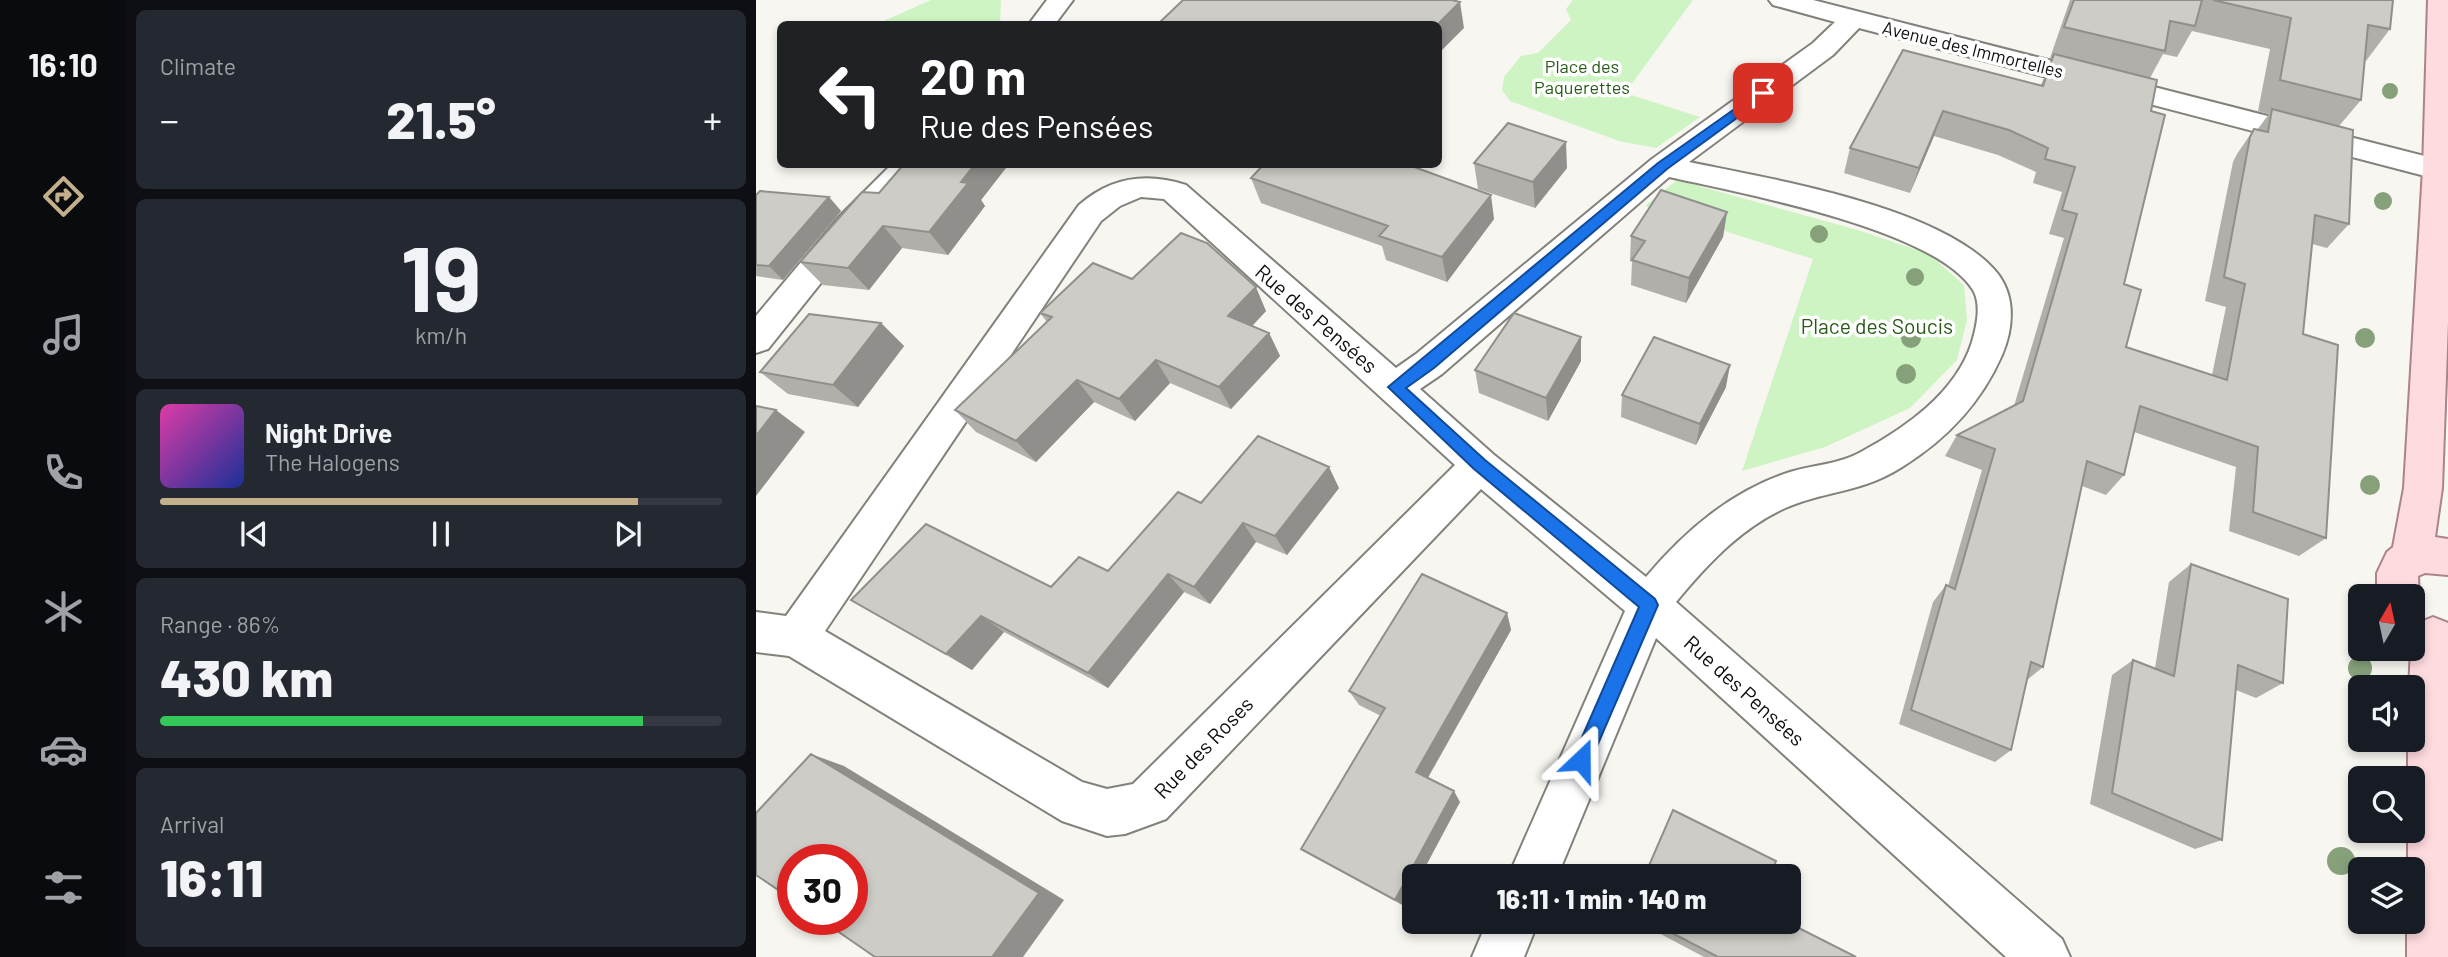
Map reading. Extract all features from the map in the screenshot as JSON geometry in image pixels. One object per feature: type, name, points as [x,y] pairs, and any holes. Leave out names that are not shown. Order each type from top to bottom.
[{"type":"main road","points":[[2396,584],[2400,566],[2430,556],[2423,488],[2443,171],[2441,0]]},
{"type":"main road","points":[[2431,634],[2433,957]]},
{"type":"street","points":[[1044,21],[1060,0]]},
{"type":"street","name":"Avenue des Immortelles","points":[[1782,0],[2443,171]]},
{"type":"street","points":[[1395,387],[1429,364],[1663,166],[1838,37],[1854,18]]},
{"type":"street","points":[[1538,864],[1649,605],[1676,569],[1758,500],[1868,468],[1904,447],[1951,407],[1971,384],[1993,329],[1994,303],[1987,284],[1973,267],[1951,251],[1922,236],[1846,209],[1663,166]]},
{"type":"street","points":[[756,340],[849,226],[906,168]]},
{"type":"street","name":"Rue des Pensées","points":[[776,635],[1090,213],[1102,201],[1122,191],[1161,187],[1175,192],[1479,465],[1649,605],[2044,957]]},
{"type":"street","name":"Rue des Roses","points":[[776,635],[1066,799],[1094,812],[1121,814],[1149,802],[1479,465]]},
{"type":"street","points":[[1498,957],[1508,934]]},
{"type":"green space","points":[[931,0],[1001,0],[1000,21],[884,21]]},
{"type":"green space","name":"Place des Paquerettes","points":[[1573,0],[1693,0],[1625,93],[1700,117],[1656,148],[1619,141],[1510,101],[1502,90],[1504,77],[1521,56],[1538,53],[1571,20],[1566,9]]},
{"type":"green space","name":"Place des Soucis","points":[[1677,180],[1861,231],[1929,254],[1964,285],[1967,320],[1957,360],[1910,408],[1825,447],[1742,471],[1813,259],[1645,206]]},
{"type":"building","points":[[1183,0],[1460,2],[1441,21],[1161,21]]},
{"type":"building","points":[[2074,0],[2202,0],[2195,26],[2170,21],[2165,51],[2064,27]]},
{"type":"building","points":[[2213,0],[2393,0],[2390,29],[2368,25],[2361,100],[2280,80],[2291,18]]},
{"type":"building","points":[[1903,50],[2043,86],[2054,54],[2157,80],[2151,111],[2165,115],[2124,284],[2141,290],[2126,347],[2227,380],[2245,284],[2224,277],[2250,137],[2254,129],[2268,132],[2272,109],[2353,130],[2349,224],[2315,215],[2303,334],[2338,345],[2326,538],[2253,512],[2258,447],[2140,406],[2124,475],[2087,461],[2043,667],[2031,662],[2011,750],[1911,710],[1946,585],[1955,589],[1995,449],[1957,435],[2023,401],[2077,214],[2062,210],[2075,167],[2045,159],[2048,148],[2009,130],[1943,111],[1919,168],[1850,148]]},
{"type":"building","points":[[1508,123],[1566,142],[1533,182],[1474,163]]},
{"type":"building","points":[[901,168],[972,168],[961,182],[968,183],[929,232],[883,226],[848,268],[800,262],[862,192],[879,193]]},
{"type":"building","points":[[1260,168],[1417,168],[1491,195],[1442,257],[1379,236],[1388,226],[1251,178]]},
{"type":"building","points":[[1661,190],[1727,212],[1689,278],[1632,260],[1645,241],[1631,236]]},
{"type":"building","points":[[760,191],[829,197],[769,266],[756,265],[756,195]]},
{"type":"building","points":[[1181,233],[1207,243],[1256,287],[1228,316],[1269,333],[1219,387],[1156,360],[1119,399],[1077,380],[1016,441],[955,410],[1052,317],[1040,313],[1093,263],[1132,279]]},
{"type":"building","points":[[1514,313],[1581,337],[1546,398],[1475,370]]},
{"type":"building","points":[[809,314],[881,323],[833,385],[760,372]]},
{"type":"building","points":[[1654,337],[1730,365],[1700,424],[1622,395]]},
{"type":"building","points":[[756,406],[776,410],[756,436]]},
{"type":"building","points":[[1258,436],[1329,467],[1275,536],[1243,523],[1194,587],[1168,574],[1088,673],[981,616],[946,654],[851,600],[926,524],[1051,587],[1079,557],[1108,571],[1178,492],[1201,503]]},
{"type":"building","points":[[2191,564],[2288,599],[2283,683],[2238,665],[2222,840],[2112,793],[2133,660],[2174,676]]},
{"type":"building","points":[[1422,574],[1507,613],[1416,772],[1454,791],[1414,864],[1402,864],[1402,887],[1395,900],[1301,849],[1385,708],[1349,691]]},
{"type":"building","points":[[811,754],[1039,893],[992,957],[875,957],[843,935],[868,935],[868,844],[777,844],[777,889],[756,875],[756,813]]},
{"type":"building","points":[[1673,810],[1776,861],[1775,864],[1650,864]]},
{"type":"building","points":[[1801,929],[1856,957],[1718,957],[1674,934],[1801,934]]},
{"type":"route","points":[[1581,760],[1649,605],[1479,465],[1395,387],[1429,364],[1663,166],[1763,93]]}]
